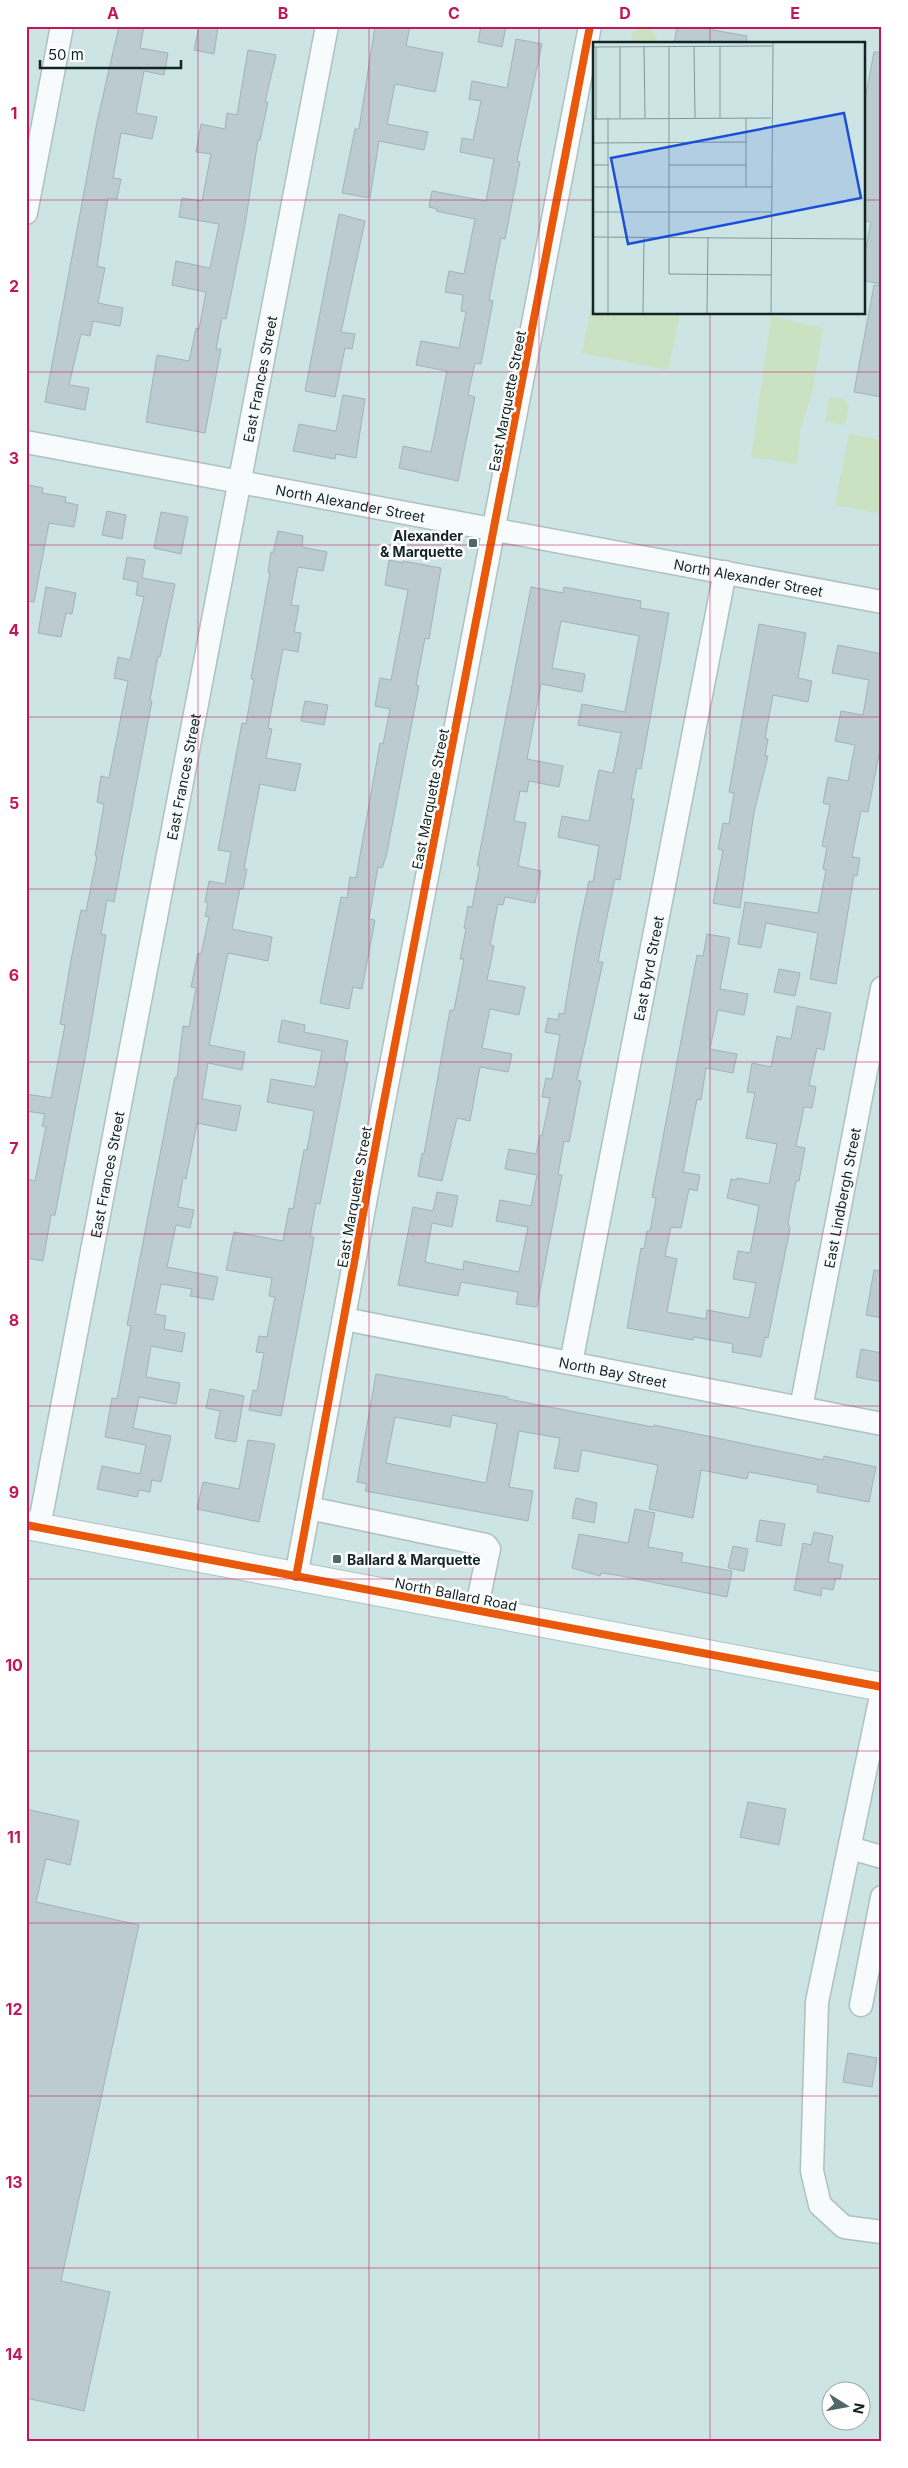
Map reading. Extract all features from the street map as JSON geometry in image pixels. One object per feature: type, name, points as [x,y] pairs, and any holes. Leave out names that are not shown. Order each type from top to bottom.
[{"type":"main road","name":"North Ballard Road","points":[[33,1526],[882,1687]]},
{"type":"street","points":[[26,213],[30,172],[62,26]]},
{"type":"street","name":"East Frances Street","points":[[33,1526],[240,482],[327,26]]},
{"type":"street","name":"East Marquette Street","points":[[296,1577],[590,26]]},
{"type":"street","name":"North Alexander Street","points":[[26,442],[882,602]]},
{"type":"street","name":"East Byrd Street","points":[[571,1363],[725,572]]},
{"type":"street","name":"East Lindbergh Street","points":[[801,1408],[882,988]]},
{"type":"street","name":"North Bay Street","points":[[344,1320],[882,1424]]},
{"type":"street","points":[[309,1508],[486,1545],[489,1549],[476,1611]]},
{"type":"street","points":[[882,1691],[817,2002],[812,2171],[820,2205],[844,2227],[882,2232]]},
{"type":"street","points":[[850,1848],[882,1858]]},
{"type":"street","points":[[860,2005],[882,1897]]},
{"type":"green space","points":[[645,26],[649,27],[657,38],[656,42],[631,42],[632,33]]},
{"type":"green space","points":[[593,295],[593,315],[680,315],[668,370],[582,353]]},
{"type":"green space","points":[[771,316],[823,328],[812,393],[801,428],[797,464],[751,457]]},
{"type":"green space","points":[[829,397],[844,399],[849,406],[845,425],[825,422]]},
{"type":"green space","points":[[849,434],[882,440],[882,493],[878,513],[835,505]]},
{"type":"building","points":[[119,26],[144,26],[140,48],[168,53],[164,75],[144,71],[136,113],[157,117],[152,139],[121,133],[113,178],[121,179],[117,199],[108,198],[97,266],[105,268],[98,303],[123,308],[120,326],[93,321],[90,336],[81,334],[69,385],[89,388],[85,410],[45,402],[97,122]]},
{"type":"building","points":[[199,26],[218,26],[214,54],[194,50]]},
{"type":"building","points":[[375,26],[410,26],[406,46],[443,53],[435,92],[395,84],[387,124],[428,132],[424,150],[379,141],[370,198],[342,193],[355,129],[359,129]]},
{"type":"building","points":[[481,26],[506,26],[502,47],[478,42]]},
{"type":"building","points":[[677,26],[713,26],[713,30],[747,36],[746,42],[674,42]]},
{"type":"building","points":[[516,39],[542,44],[517,161],[520,162],[505,239],[501,238],[489,300],[493,301],[481,364],[475,363],[468,395],[475,397],[458,481],[399,468],[403,446],[431,452],[447,371],[416,365],[421,341],[459,348],[466,312],[461,311],[463,295],[445,292],[449,271],[464,274],[475,219],[436,211],[437,209],[429,207],[432,191],[486,201],[494,159],[460,152],[462,138],[473,140],[481,101],[469,99],[472,81],[507,88]]},
{"type":"building","points":[[248,50],[276,55],[265,102],[268,102],[260,140],[258,140],[245,225],[226,319],[222,318],[216,349],[221,349],[205,433],[146,422],[157,355],[189,361],[196,328],[199,329],[206,292],[172,285],[176,261],[210,268],[219,224],[179,217],[182,198],[202,201],[211,154],[196,152],[201,124],[225,129],[227,113],[237,115]]},
{"type":"building","points":[[874,52],[882,52],[882,284],[866,281],[866,247],[871,222],[866,221],[866,94]]},
{"type":"building","points":[[339,214],[365,221],[341,332],[355,334],[352,349],[345,348],[335,397],[305,391]]},
{"type":"building","points":[[874,285],[882,286],[882,397],[854,392]]},
{"type":"building","points":[[343,395],[365,399],[356,458],[336,454],[335,459],[293,451],[299,424],[336,431]]},
{"type":"building","points":[[28,485],[43,488],[42,493],[66,497],[65,502],[78,505],[74,527],[49,523],[34,602],[26,601],[26,497]]},
{"type":"building","points":[[107,511],[126,515],[122,539],[102,535]]},
{"type":"building","points":[[161,512],[188,517],[181,554],[154,548]]},
{"type":"building","points":[[278,531],[303,536],[302,547],[327,552],[323,571],[298,567],[291,605],[299,606],[294,632],[301,633],[298,652],[283,649],[268,728],[272,729],[266,758],[301,764],[295,791],[260,784],[244,869],[247,869],[243,889],[240,889],[232,929],[272,937],[268,961],[228,953],[209,1045],[245,1052],[242,1070],[208,1063],[202,1099],[241,1106],[236,1131],[197,1123],[186,1179],[183,1178],[178,1207],[194,1210],[190,1228],[176,1225],[167,1267],[218,1277],[213,1300],[190,1296],[192,1289],[161,1284],[155,1314],[166,1316],[164,1329],[185,1333],[182,1352],[151,1346],[146,1377],[180,1383],[176,1404],[139,1397],[133,1428],[171,1436],[161,1482],[152,1480],[150,1492],[139,1490],[137,1497],[97,1489],[102,1466],[140,1474],[146,1445],[105,1437],[112,1398],[117,1399],[131,1326],[127,1325],[175,1077],[177,1078],[183,1026],[189,1027],[196,988],[191,987],[198,953],[201,954],[209,917],[205,916],[208,903],[205,902],[209,881],[225,884],[231,852],[218,850],[242,723],[246,724],[254,679],[251,679],[270,573],[268,572],[271,552],[273,553]]},
{"type":"building","points":[[127,557],[145,560],[142,578],[175,584],[160,657],[158,656],[150,700],[152,701],[114,902],[107,900],[101,934],[106,935],[88,1042],[55,1215],[51,1215],[43,1261],[26,1258],[26,1179],[35,1181],[46,1127],[42,1126],[45,1114],[26,1111],[26,1094],[51,1098],[65,1025],[60,1024],[71,960],[81,910],[86,911],[97,856],[95,856],[104,804],[97,802],[101,776],[109,778],[128,681],[114,678],[118,657],[130,660],[144,597],[136,595],[138,582],[123,579]]},
{"type":"building","points":[[389,560],[441,568],[429,639],[425,638],[416,685],[419,686],[386,857],[382,868],[378,867],[369,919],[375,920],[362,989],[353,987],[349,1009],[320,1003],[341,897],[347,898],[350,877],[356,878],[380,743],[383,744],[390,709],[375,706],[380,678],[391,680],[408,590],[385,585]]},
{"type":"building","points":[[46,587],[76,593],[72,614],[66,613],[61,637],[38,633]]},
{"type":"building","points":[[531,587],[563,593],[564,587],[641,601],[640,608],[669,613],[641,769],[637,768],[631,799],[634,799],[620,880],[615,879],[598,962],[603,962],[577,1080],[581,1081],[569,1142],[564,1141],[558,1175],[562,1175],[537,1307],[516,1304],[518,1292],[461,1282],[458,1296],[398,1285],[413,1207],[433,1211],[437,1192],[458,1196],[452,1227],[432,1223],[425,1262],[463,1270],[464,1261],[519,1272],[528,1227],[496,1221],[500,1200],[531,1206],[537,1175],[505,1169],[509,1149],[536,1154],[540,1135],[542,1136],[550,1098],[542,1097],[546,1078],[552,1079],[560,1035],[545,1032],[548,1018],[558,1020],[559,1013],[564,1014],[577,937],[589,881],[593,882],[599,846],[558,837],[562,816],[589,821],[599,770],[613,773],[621,733],[578,725],[582,704],[625,712],[639,636],[561,621],[552,668],[585,674],[582,692],[541,684],[527,759],[563,766],[559,787],[529,781],[527,792],[520,791],[514,821],[526,823],[518,866],[541,871],[535,903],[505,897],[503,905],[498,904],[490,945],[494,946],[487,980],[525,987],[519,1015],[490,1009],[482,1048],[512,1054],[508,1072],[480,1067],[470,1121],[457,1118],[442,1181],[418,1176],[422,1153],[424,1154],[450,1010],[454,1010],[464,959],[460,959],[466,929],[464,928],[468,906],[472,907],[480,866],[477,866]]},
{"type":"building","points":[[759,624],[806,633],[798,678],[812,681],[808,702],[773,695],[765,738],[768,739],[765,756],[768,756],[754,812],[740,908],[713,903],[723,850],[718,849],[723,823],[729,824],[734,793],[729,792]]},
{"type":"building","points":[[838,645],[882,654],[882,750],[880,749],[868,812],[861,811],[852,857],[860,858],[857,876],[854,875],[836,984],[810,979],[818,933],[766,923],[761,948],[738,944],[745,902],[818,913],[826,870],[823,869],[827,847],[822,846],[830,805],[823,803],[828,777],[848,781],[855,745],[835,741],[841,711],[863,715],[869,680],[832,673]]},
{"type":"building","points":[[305,701],[328,705],[324,725],[301,721]]},
{"type":"building","points":[[707,934],[730,938],[720,989],[748,994],[744,1015],[718,1010],[710,1049],[737,1054],[733,1073],[706,1068],[701,1100],[697,1099],[683,1172],[700,1175],[697,1191],[689,1189],[681,1228],[671,1227],[665,1256],[677,1259],[667,1312],[706,1319],[707,1310],[749,1318],[756,1283],[733,1279],[738,1251],[750,1253],[759,1206],[727,1198],[731,1179],[737,1180],[737,1178],[769,1184],[777,1144],[746,1138],[755,1093],[747,1092],[752,1063],[771,1067],[777,1036],[791,1039],[797,1006],[831,1013],[824,1050],[817,1048],[809,1085],[816,1087],[812,1108],[804,1107],[796,1146],[805,1148],[799,1181],[796,1181],[788,1223],[790,1229],[768,1338],[765,1337],[761,1357],[732,1352],[733,1344],[694,1337],[693,1340],[627,1328],[641,1248],[644,1249],[647,1231],[650,1231],[656,1198],[652,1197],[697,955],[703,956]]},
{"type":"building","points":[[779,969],[800,973],[795,996],[774,992]]},
{"type":"building","points":[[282,1020],[305,1025],[304,1032],[348,1041],[344,1062],[348,1062],[320,1204],[316,1203],[310,1237],[314,1237],[281,1416],[249,1410],[253,1390],[257,1391],[264,1353],[256,1352],[259,1336],[267,1337],[275,1297],[269,1296],[272,1278],[226,1270],[234,1232],[283,1241],[289,1208],[293,1209],[304,1150],[307,1150],[314,1111],[267,1102],[271,1079],[315,1087],[322,1051],[278,1042]]},
{"type":"building","points":[[874,1270],[882,1271],[882,1318],[866,1315]]},
{"type":"building","points":[[861,1349],[882,1353],[882,1382],[856,1377]]},
{"type":"building","points":[[376,1374],[508,1397],[508,1399],[653,1427],[654,1425],[823,1460],[824,1456],[876,1467],[869,1502],[817,1492],[818,1485],[749,1472],[747,1479],[701,1470],[693,1518],[649,1509],[658,1465],[582,1450],[578,1472],[554,1468],[560,1438],[519,1431],[509,1487],[533,1491],[528,1521],[365,1491],[367,1484],[357,1482]],"holes":[[[452,1415],[497,1424],[486,1483],[386,1463],[395,1417],[450,1427]]]},
{"type":"building","points":[[210,1389],[244,1396],[236,1442],[215,1438],[220,1411],[206,1408]]},
{"type":"building","points":[[248,1440],[275,1444],[259,1522],[197,1509],[203,1482],[239,1489]]},
{"type":"building","points":[[576,1498],[597,1503],[594,1523],[572,1518]]},
{"type":"building","points":[[635,1509],[655,1513],[648,1547],[683,1553],[681,1562],[732,1571],[727,1597],[616,1575],[601,1573],[600,1576],[572,1568],[579,1534],[628,1543]]},
{"type":"building","points":[[760,1520],[785,1524],[781,1546],[756,1541]]},
{"type":"building","points":[[814,1532],[833,1536],[828,1562],[843,1565],[840,1579],[836,1578],[833,1590],[822,1588],[821,1596],[794,1590],[803,1543],[811,1545]]},
{"type":"building","points":[[733,1546],[748,1549],[744,1571],[728,1568]]},
{"type":"building","points":[[748,1802],[786,1809],[779,1845],[740,1837]]},
{"type":"building","points":[[26,1809],[79,1821],[70,1865],[46,1859],[36,1902],[139,1925],[61,2281],[110,2292],[84,2411],[26,2398]]},
{"type":"building","points":[[848,2053],[877,2058],[872,2087],[843,2082]]},
{"type":"cycle path","points":[[296,1577],[380,1122],[590,26]]},
{"type":"cycle path","points":[[26,1525],[882,1687]]},
{"type":"place","name":"Alexander & Marquette","points":[[473,543]]},
{"type":"place","name":"Ballard & Marquette","points":[[337,1559]]}]
